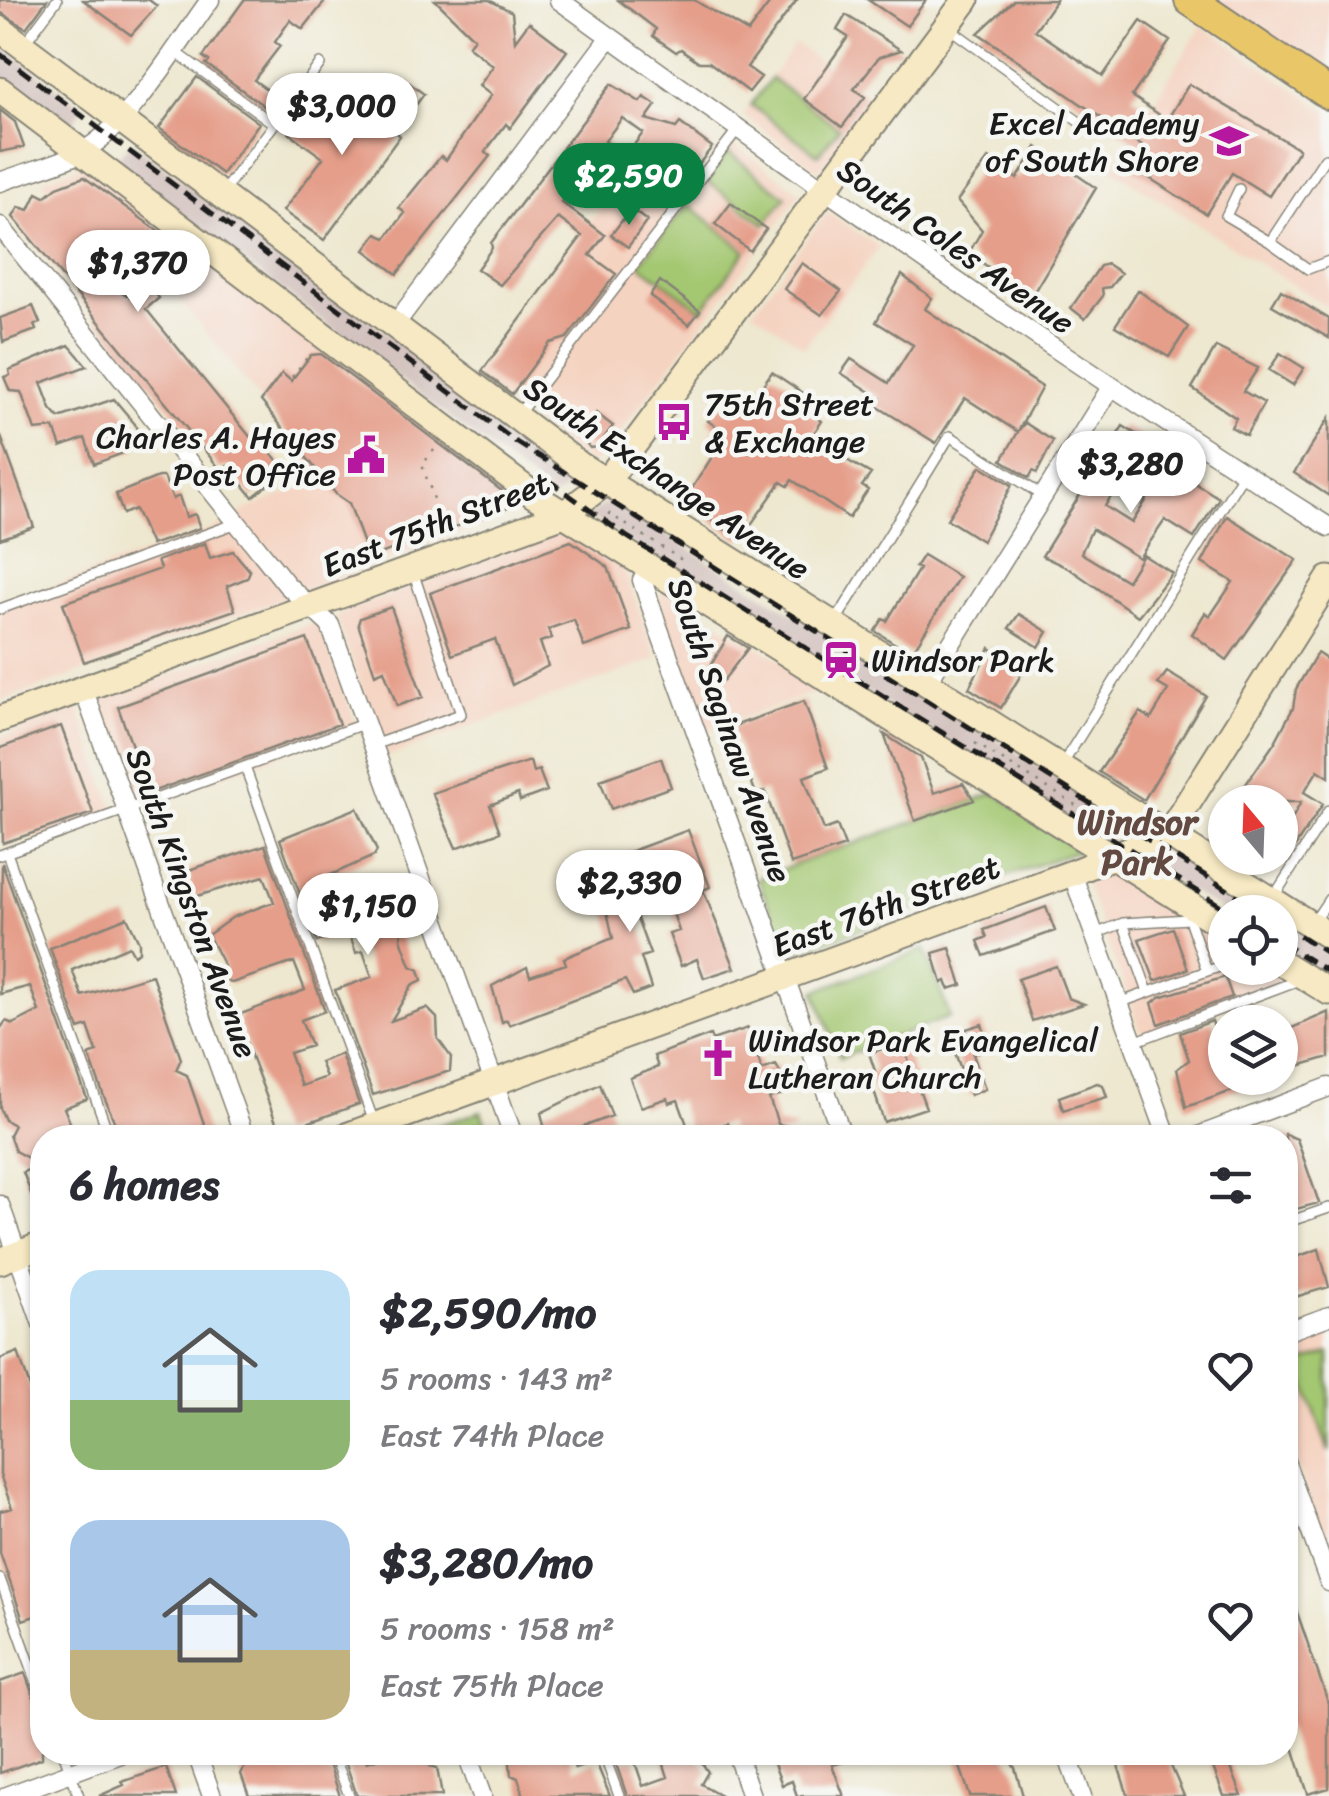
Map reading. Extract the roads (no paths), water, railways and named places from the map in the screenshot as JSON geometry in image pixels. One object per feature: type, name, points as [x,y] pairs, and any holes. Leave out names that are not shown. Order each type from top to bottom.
[{"type":"main road","points":[[1190,0],[1329,94]]},
{"type":"street","points":[[0,182],[82,152],[118,120],[210,0]]},
{"type":"street","name":"South Coles Avenue","points":[[558,0],[822,190],[1110,388],[1329,526]]},
{"type":"street","name":"East 75th Street","points":[[2,712],[83,688],[564,514],[606,482],[966,0]]},
{"type":"street","name":"South Exchange Avenue","points":[[0,30],[515,418],[606,482],[1263,895]]},
{"type":"street","points":[[393,327],[610,37]]},
{"type":"street","points":[[0,90],[564,514],[1111,858],[1192,914],[1208,920]]},
{"type":"street","points":[[0,226],[287,585],[330,625],[509,1125]]},
{"type":"street","points":[[926,684],[1110,388]]},
{"type":"street","name":"South Saginaw Avenue","points":[[649,568],[642,580],[837,1125]]},
{"type":"street","points":[[1169,833],[1329,579]]},
{"type":"street","name":"South Kingston Avenue","points":[[83,688],[240,1125]]},
{"type":"street","name":"East 76th Street","points":[[391,1125],[494,1082],[1072,873],[1169,833]]},
{"type":"street","points":[[1072,873],[1163,1125]]},
{"type":"street","name":"South Exchange Avenue","points":[[1298,917],[1320,931]]},
{"type":"street","points":[[1298,974],[1329,992]]},
{"type":"street","points":[[1228,1125],[1329,1088]]},
{"type":"street","points":[[0,1205],[9,1258],[30,1300]]},
{"type":"street","points":[[1298,1327],[1329,1316]]},
{"type":"street","points":[[1298,1496],[1327,1573]]},
{"type":"street","points":[[7,1796],[91,1765]]},
{"type":"street","points":[[201,1765],[212,1796]]},
{"type":"street","points":[[471,1765],[482,1796]]},
{"type":"street","points":[[740,1765],[751,1796]]},
{"type":"street","points":[[1071,1765],[1082,1796]]},
{"type":"lane","points":[[22,46],[57,0]]},
{"type":"lane","points":[[946,26],[1090,129]]},
{"type":"lane","points":[[173,50],[274,124]]},
{"type":"lane","points":[[219,196],[320,64]]},
{"type":"lane","points":[[515,418],[738,129]]},
{"type":"lane","points":[[1270,242],[1325,158]]},
{"type":"lane","points":[[1239,189],[1226,216],[1308,269],[1329,261]]},
{"type":"lane","points":[[128,290],[154,268],[186,229]]},
{"type":"lane","points":[[833,626],[950,436],[1043,496]]},
{"type":"lane","points":[[1060,768],[1244,473]]},
{"type":"lane","points":[[0,609],[238,522]]},
{"type":"lane","points":[[373,745],[461,714],[412,569]]},
{"type":"lane","points":[[105,1125],[3,854],[366,724]]},
{"type":"lane","points":[[245,767],[375,1125]]},
{"type":"lane","points":[[1274,895],[1329,810]]},
{"type":"lane","points":[[1320,931],[1329,899]]},
{"type":"lane","points":[[1095,934],[1123,923],[1192,914],[1208,971],[1120,1003]]},
{"type":"lane","points":[[1123,923],[1148,992]]},
{"type":"lane","points":[[1134,1042],[1305,978]]},
{"type":"lane","points":[[1298,1219],[1329,1208]]},
{"type":"lane","points":[[0,1579],[30,1663]]},
{"type":"lane","points":[[67,1765],[78,1796]]},
{"type":"lane","points":[[338,1765],[349,1796]]},
{"type":"lane","points":[[607,1765],[618,1796]]},
{"type":"railway","points":[[0,54],[516,442],[1236,895]]},
{"type":"railway","points":[[547,479],[626,536],[1208,898]]},
{"type":"railway","points":[[1298,934],[1329,954]]},
{"type":"railway","points":[[1298,953],[1329,972]]},
{"type":"place","name":"Excel Academy of South Shore","points":[[1229,141]]},
{"type":"place","name":"75th Street & Exchange","points":[[674,422]]},
{"type":"place","name":"Charles A. Hayes Post Office","points":[[366,455]]},
{"type":"place","name":"Windsor Park","points":[[841,660]]},
{"type":"place","name":"Windsor Park Evangelical Lutheran Church","points":[[718,1058]]},
{"type":"district","name":"Windsor Park","points":[[1137,842]]}]
